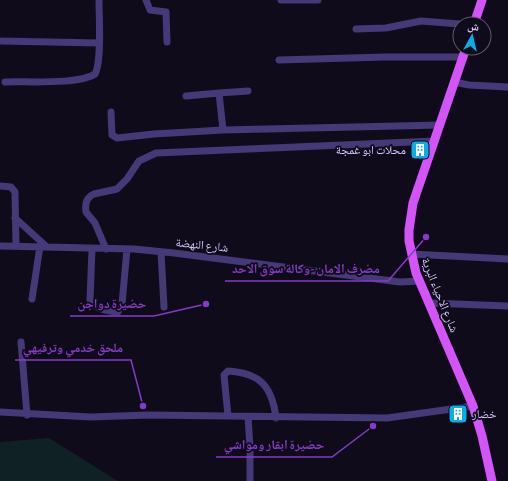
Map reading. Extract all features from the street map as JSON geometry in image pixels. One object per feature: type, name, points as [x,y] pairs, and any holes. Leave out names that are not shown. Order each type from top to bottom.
[{"type":"main road","points":[[477,16],[482,0]]},
{"type":"main road","name":"شارع الاحياء البرية","points":[[463,56],[411,212],[409,230],[411,254],[420,281],[473,406],[482,436],[492,481]]},
{"type":"street","points":[[5,82],[65,80],[92,76],[96,71],[99,43],[99,0]]},
{"type":"street","points":[[146,0],[150,10],[166,12],[167,42]]},
{"type":"street","points":[[281,0],[318,0]]},
{"type":"street","points":[[356,29],[386,28],[421,21],[452,23]]},
{"type":"street","points":[[0,40],[99,43]]},
{"type":"street","points":[[279,60],[385,57],[452,53]]},
{"type":"street","points":[[454,82],[469,85],[508,87]]},
{"type":"street","points":[[186,96],[248,91]]},
{"type":"street","points":[[219,93],[223,130]]},
{"type":"street","points":[[111,112],[112,135],[117,138],[154,134],[223,130],[440,125]]},
{"type":"street","points":[[106,249],[95,223],[86,212],[87,201],[90,195],[117,189],[127,179],[139,161],[156,153],[434,141]]},
{"type":"street","points":[[0,186],[14,189],[16,245]]},
{"type":"street","points":[[16,218],[43,246],[32,299]]},
{"type":"street","name":"شارع النهضة","points":[[0,246],[16,245],[92,249],[127,249],[215,257],[400,282],[420,281]]},
{"type":"street","points":[[92,249],[90,300],[94,305],[100,308],[118,312],[122,304],[127,249]]},
{"type":"street","points":[[161,252],[164,307]]},
{"type":"street","points":[[411,254],[508,259]]},
{"type":"street","points":[[430,303],[508,306]]},
{"type":"street","points":[[21,342],[27,415]]},
{"type":"street","points":[[228,416],[224,375],[228,372],[243,372],[264,383],[275,408],[276,418]]},
{"type":"street","points":[[0,412],[27,415],[91,417],[228,416],[276,418],[387,418],[473,406]]},
{"type":"street","points":[[248,417],[250,481]]},
{"type":"shaded area","points":[[49,438],[118,481],[0,481],[0,442]]},
{"type":"place","name":"محلات ابو غمجة","points":[[420,150]]},
{"type":"place","name":"مضرف الامان -وكالة سوق الاحد","points":[[426,237]]},
{"type":"place","name":"حضيرة دواجن","points":[[206,304]]},
{"type":"place","name":"ملحق خدمي وترفيهي","points":[[143,406]]},
{"type":"place","name":"خضار","points":[[458,414]]},
{"type":"place","name":"حضيرة ابقار ومواشي","points":[[373,426]]}]
